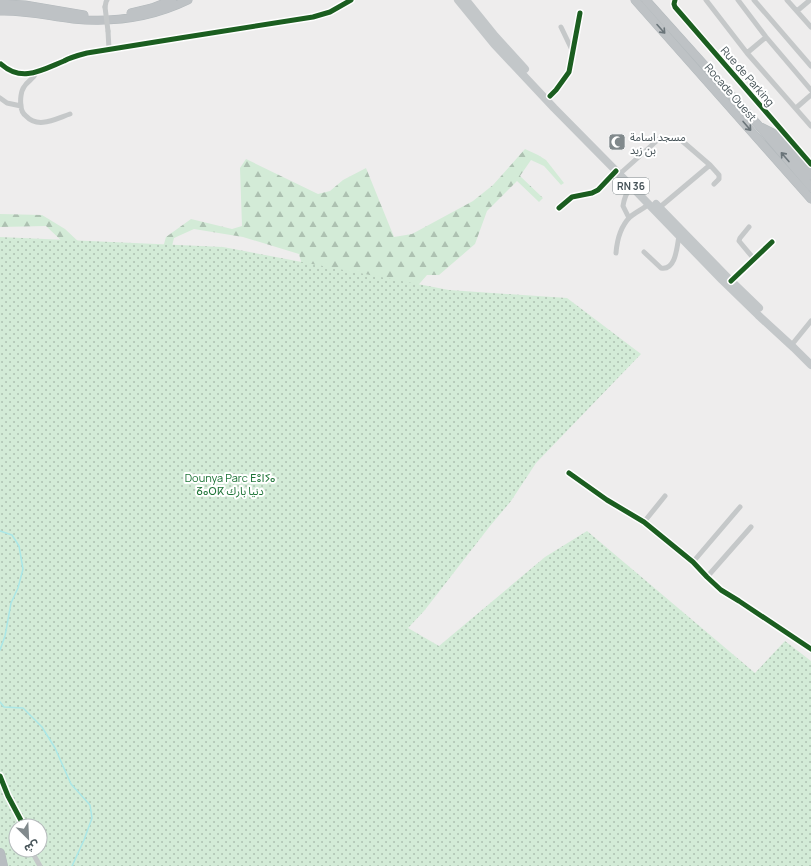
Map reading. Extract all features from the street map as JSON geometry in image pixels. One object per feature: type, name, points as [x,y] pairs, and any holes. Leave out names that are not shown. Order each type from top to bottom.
[{"type":"highway","points":[[0,4],[25,5],[90,16],[138,12],[172,0]]},
{"type":"highway","points":[[0,11],[29,12],[84,20],[116,20],[147,16],[188,0]]},
{"type":"highway","name":"Rocade Ouest","points":[[635,0],[811,199]]},
{"type":"highway","name":"Rocade Ouest","points":[[646,0],[811,186]]},
{"type":"highway","points":[[759,126],[775,134],[811,176]]},
{"type":"highway","points":[[0,853],[3,866]]},
{"type":"main road","name":"RN 36","points":[[458,0],[494,44],[554,108],[660,207],[731,281],[811,359]]},
{"type":"main road","name":"RN 36","points":[[466,0],[495,36],[609,161]]},
{"type":"main road","name":"RN 36","points":[[620,171],[631,186],[741,299],[811,365]]},
{"type":"street","points":[[108,0],[105,7],[109,49]]},
{"type":"street","points":[[1,64],[10,71],[26,74],[36,73],[78,55],[313,17],[330,12],[350,0]]},
{"type":"street","name":"Rue de Parking","points":[[675,0],[675,7],[811,164]]},
{"type":"street","points":[[706,0],[747,53],[811,126]]},
{"type":"street","points":[[738,0],[766,37],[811,90]]},
{"type":"street","points":[[754,0],[811,66]]},
{"type":"street","points":[[787,0],[811,27]]},
{"type":"street","points":[[797,11],[810,0]]},
{"type":"street","points":[[550,96],[569,72],[580,13]]},
{"type":"street","points":[[560,27],[573,52]]},
{"type":"street","points":[[747,53],[766,37]]},
{"type":"street","points":[[36,73],[34,78],[24,87],[22,92],[21,110],[24,115],[32,121],[38,123],[70,114]]},
{"type":"street","points":[[796,108],[811,95]]},
{"type":"street","points":[[0,98],[7,103],[21,106]]},
{"type":"street","points":[[559,208],[572,197],[592,193],[598,190],[661,137]]},
{"type":"street","points":[[681,140],[710,165],[719,176],[719,179],[714,184]]},
{"type":"street","points":[[660,207],[710,165]]},
{"type":"street","points":[[629,218],[623,204],[626,193],[631,186]]},
{"type":"street","points":[[616,253],[619,235],[623,226],[629,218],[649,204]]},
{"type":"street","points":[[749,226],[740,238],[740,241],[754,259]]},
{"type":"street","points":[[644,252],[663,269],[668,268],[674,261],[679,236]]},
{"type":"street","points":[[731,281],[772,242]]},
{"type":"street","points":[[794,342],[811,321]]},
{"type":"street","points":[[569,473],[607,500],[644,522],[693,562],[721,590],[811,649]]},
{"type":"street","points":[[644,522],[665,496]]},
{"type":"street","points":[[693,562],[740,507]]},
{"type":"street","points":[[707,577],[751,527]]},
{"type":"street","points":[[0,776],[8,796],[20,818]]},
{"type":"green space","points":[[525,149],[546,160],[564,183],[561,185],[544,166],[531,160],[520,176],[543,198],[539,202],[517,181],[487,211],[475,244],[439,275],[427,275],[407,298],[379,303],[318,302],[310,321],[323,341],[348,341],[349,346],[329,355],[336,431],[313,412],[292,383],[302,373],[303,357],[291,338],[306,280],[299,254],[243,237],[194,229],[174,238],[166,270],[142,267],[117,268],[90,262],[67,246],[46,226],[0,227],[0,214],[42,215],[65,229],[96,258],[122,262],[156,263],[162,251],[166,237],[191,219],[232,229],[242,226],[240,168],[246,159],[318,194],[330,191],[343,180],[366,168],[394,237],[412,234],[473,201],[493,185]]},
{"type":"green space","name":"Dounya Parc ⴹⵓⵏⵢⴰ ⵒⴰⵔⴽ دنيا بارك","points":[[0,237],[223,247],[449,290],[567,298],[641,354],[536,463],[511,501],[424,611],[408,628],[439,646],[545,557],[587,531],[755,673],[785,641],[811,661],[811,866],[0,866]]},
{"type":"waterway","points":[[0,531],[12,535],[19,546],[23,569],[18,588],[11,603],[5,636],[0,650]]},
{"type":"waterway","points":[[0,702],[4,707],[23,708],[42,727],[55,748],[71,784],[90,805],[92,818],[72,866]]},
{"type":"cycle path","points":[[1,64],[9,70],[17,73],[32,73],[48,68],[72,57],[87,53],[313,17],[330,12],[351,0]]},
{"type":"cycle path","points":[[675,0],[675,7],[811,164]]},
{"type":"cycle path","points":[[550,96],[569,72],[580,13]]},
{"type":"cycle path","points":[[559,208],[572,197],[592,193],[598,190],[616,171]]},
{"type":"cycle path","points":[[731,281],[772,242]]},
{"type":"cycle path","points":[[569,473],[607,500],[644,522],[693,562],[721,590],[811,649]]},
{"type":"cycle path","points":[[0,776],[8,796],[20,818]]},
{"type":"place","name":"مسجد اسامة بن زيد","points":[[617,142]]}]
